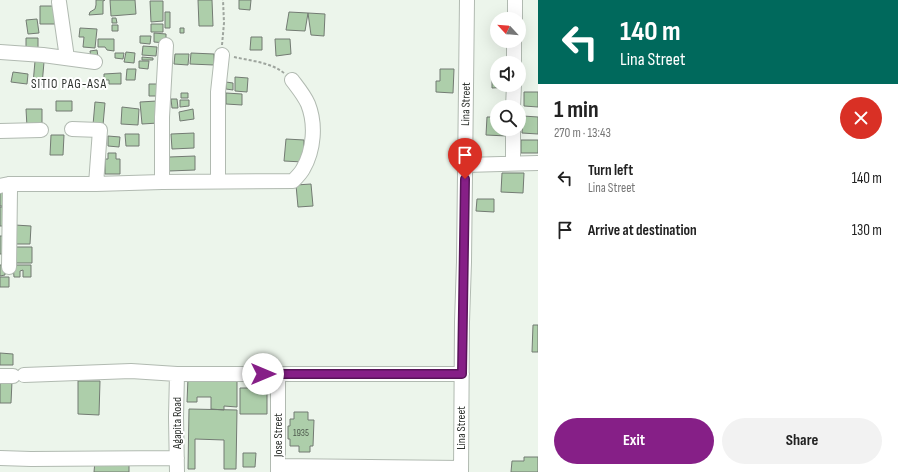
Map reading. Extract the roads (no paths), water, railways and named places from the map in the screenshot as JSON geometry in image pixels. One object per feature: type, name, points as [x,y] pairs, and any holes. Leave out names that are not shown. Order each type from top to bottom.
[{"type":"street","name":"Lina Street","points":[[461,470],[462,374],[471,165],[467,0]]},
{"type":"street","points":[[515,0],[515,12]]},
{"type":"street","points":[[59,2],[67,58]]},
{"type":"street","points":[[162,182],[162,117],[166,45]]},
{"type":"street","points":[[0,52],[43,55],[95,62]]},
{"type":"street","points":[[218,181],[218,92],[222,55]]},
{"type":"street","points":[[5,185],[293,181],[303,169],[310,151],[313,133],[312,117],[307,103],[292,80]]},
{"type":"street","points":[[72,129],[100,130],[96,184]]},
{"type":"street","points":[[0,131],[41,130]]},
{"type":"street","points":[[512,163],[513,136]]},
{"type":"street","points":[[471,165],[538,163]]},
{"type":"street","points":[[5,185],[10,190],[9,267]]},
{"type":"street","points":[[12,376],[131,371],[177,374],[462,374]]},
{"type":"street","name":"Agapita Road","points":[[177,374],[177,472]]},
{"type":"street","name":"Jose Street","points":[[278,374],[278,469]]},
{"type":"street","points":[[0,458],[31,460],[177,458]]},
{"type":"street","points":[[278,469],[461,470]]},
{"type":"district","name":"SITIO PAG-ASA","points":[[69,84]]}]
